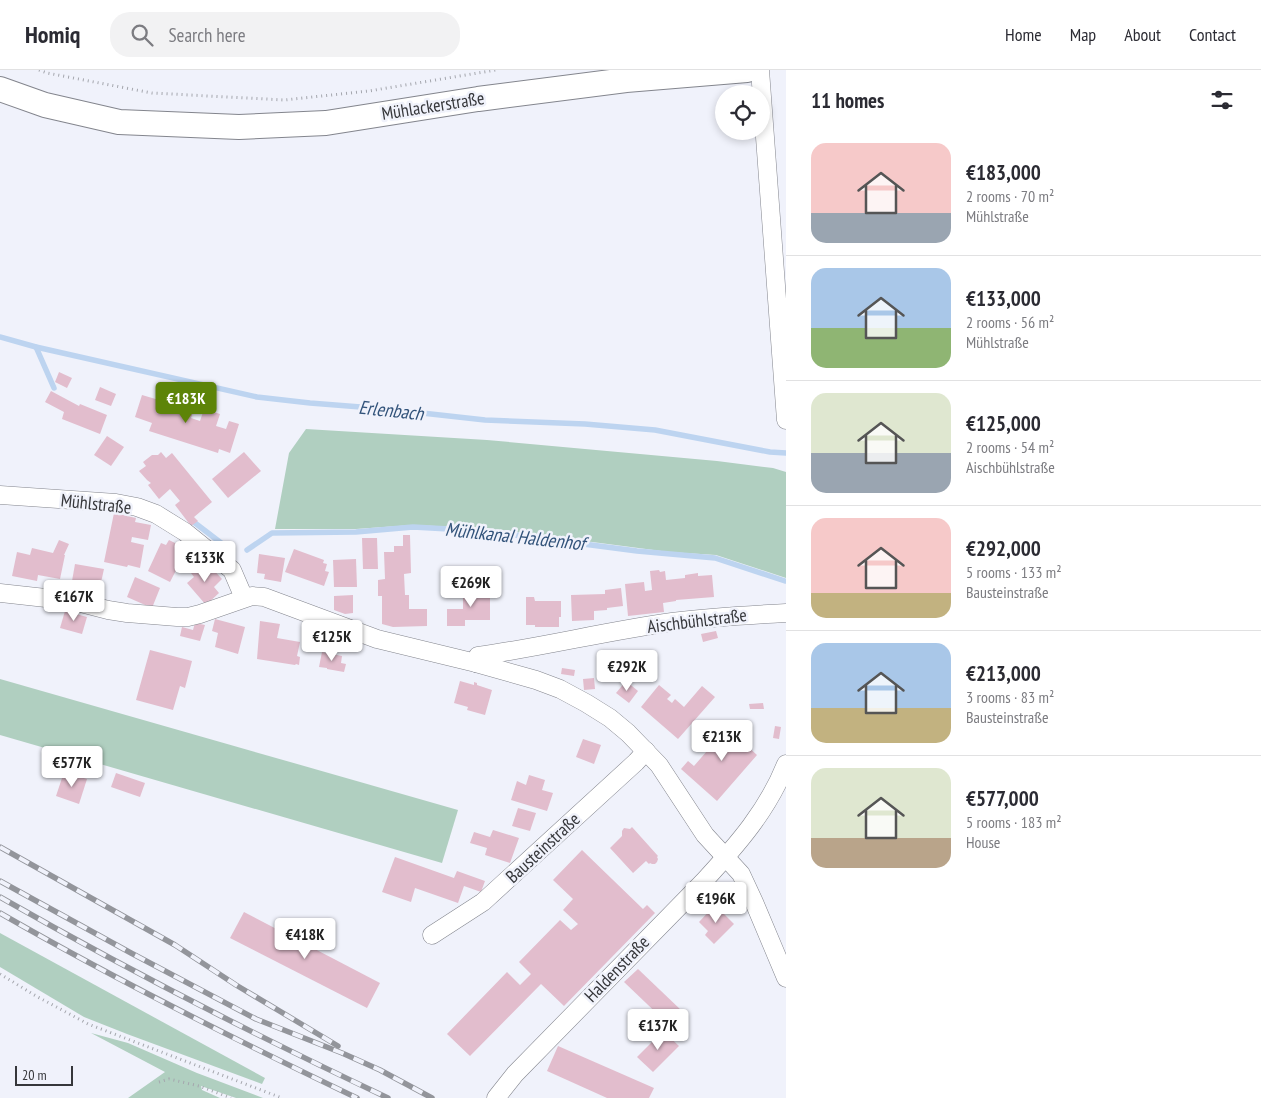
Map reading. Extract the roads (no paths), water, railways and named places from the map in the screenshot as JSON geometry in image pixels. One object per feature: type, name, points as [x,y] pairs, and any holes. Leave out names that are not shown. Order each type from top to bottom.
[{"type":"main road","name":"Mühlackerstraße","points":[[0,89],[45,105],[119,122],[239,127],[326,123],[626,80],[747,70]]},
{"type":"street","points":[[760,70],[786,420]]},
{"type":"street","name":"Mühlstraße","points":[[0,495],[116,503],[156,514],[185,532],[232,570],[244,598]]},
{"type":"street","points":[[0,593],[73,601],[127,613],[177,617],[200,614],[252,596],[264,597],[377,639],[476,663],[536,680],[560,689],[610,718],[628,733],[658,765],[706,835],[741,874],[786,978]]},
{"type":"street","name":"Aischbühlstraße","points":[[476,663],[478,656],[518,651],[672,622],[786,612]]},
{"type":"street","name":"Bausteinstraße","points":[[432,935],[483,902],[646,751]]},
{"type":"street","name":"Haldenstraße","points":[[496,1098],[515,1074],[726,856],[768,802],[786,764]]},
{"type":"waterway","name":"Erlenbach","points":[[0,337],[36,347],[257,397],[485,420],[585,424],[655,430],[770,452],[786,453]]},
{"type":"waterway","name":"Mühlkanal Haldenhof","points":[[36,347],[54,388]]},
{"type":"waterway","name":"Mühlkanal Haldenhof","points":[[195,523],[229,549]]},
{"type":"waterway","name":"Mühlkanal Haldenhof","points":[[247,550],[272,533],[356,532],[413,527],[484,531],[637,551],[715,558],[785,581]]},
{"type":"railway","points":[[0,847],[175,945],[236,985],[338,1046]]},
{"type":"railway","points":[[0,881],[256,1019],[380,1070],[432,1098]]},
{"type":"railway","points":[[0,897],[192,1001],[388,1098]]},
{"type":"railway","points":[[0,913],[177,1009],[357,1098]]}]
